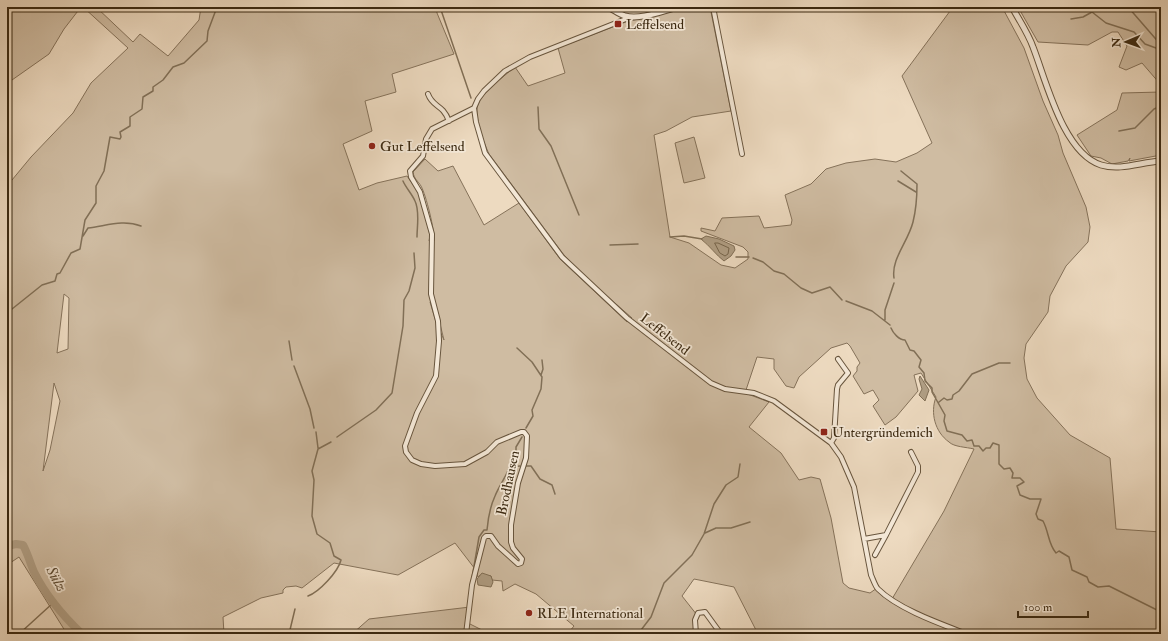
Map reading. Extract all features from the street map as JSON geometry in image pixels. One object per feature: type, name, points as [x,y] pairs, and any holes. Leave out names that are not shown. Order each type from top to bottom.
[{"type":"street","points":[[608,7],[623,15],[631,17]]},
{"type":"street","points":[[428,94],[431,102],[445,111],[449,121],[474,108],[481,95],[494,80],[521,61],[631,17],[650,15],[678,7]]},
{"type":"street","points":[[713,7],[742,154]]},
{"type":"street","points":[[1012,7],[1033,46],[1061,120],[1081,152],[1090,160],[1112,167],[1161,161]]},
{"type":"street","name":"Leffelsend","points":[[474,108],[485,153],[562,257],[591,285],[641,329],[711,383],[718,387],[754,393],[774,401],[831,443]]},
{"type":"street","name":"Brodhausen","points":[[449,121],[432,130],[426,139],[423,156],[410,171],[411,177],[420,192],[432,234],[431,294],[438,321],[440,341],[436,376],[417,413],[405,446],[408,457],[421,464],[435,466],[465,464],[487,452],[497,442],[522,432],[524,432],[527,436],[526,458],[518,483],[511,525],[511,542],[513,548],[522,559],[521,563],[518,564],[510,558],[491,536],[486,536],[484,538],[472,585],[466,634]]},
{"type":"street","points":[[838,359],[848,373],[837,389],[834,438],[831,443],[841,457],[854,487],[871,575],[877,588],[921,615],[967,634]]},
{"type":"street","points":[[875,555],[918,472],[918,466],[911,452]]},
{"type":"street","points":[[864,539],[886,535]]},
{"type":"street","points":[[696,634],[696,617],[698,613],[702,612],[704,612],[721,634]]},
{"type":"shaded area","points":[[7,7],[81,7],[64,29],[49,54],[12,80],[7,79]]},
{"type":"shaded area","points":[[83,7],[96,7],[133,42],[140,34],[168,56],[199,20],[201,7],[436,7],[437,13],[454,54],[392,74],[396,92],[365,101],[372,131],[343,144],[359,190],[377,183],[407,176],[419,193],[430,235],[429,241],[434,241],[432,222],[425,197],[413,172],[425,159],[438,171],[453,166],[484,225],[519,203],[560,259],[627,322],[632,318],[592,283],[564,255],[489,154],[484,143],[478,121],[477,107],[486,92],[500,79],[515,67],[528,86],[565,73],[558,48],[628,21],[655,16],[688,7],[710,7],[731,111],[692,117],[666,131],[654,135],[670,237],[689,243],[721,265],[735,268],[748,259],[748,252],[743,247],[701,231],[701,228],[715,231],[722,218],[759,216],[764,228],[791,225],[792,220],[785,195],[811,184],[826,169],[846,163],[875,159],[896,162],[917,153],[932,143],[902,76],[953,7],[1002,7],[1024,48],[1043,101],[1058,135],[1063,153],[1086,207],[1090,227],[1088,242],[1066,266],[1050,296],[1048,312],[1026,344],[1024,358],[1027,379],[1037,398],[1070,435],[1110,458],[1116,529],[1161,532],[1161,634],[758,634],[734,587],[694,579],[682,596],[697,615],[696,634],[572,634],[569,632],[574,626],[536,594],[515,584],[503,591],[502,581],[492,580],[491,576],[480,575],[478,577],[475,569],[455,543],[398,575],[334,563],[302,588],[296,586],[286,587],[283,590],[283,593],[261,598],[223,617],[224,634],[67,634],[19,557],[7,565],[7,186],[31,157],[73,113],[91,83],[128,48]],"holes":[[[64,294],[69,298],[68,349],[57,353]],[[434,300],[444,340],[436,322],[430,302]],[[847,343],[850,346],[860,363],[853,376],[864,394],[873,390],[879,400],[873,406],[885,425],[896,417],[918,391],[914,375],[921,373],[936,397],[934,403],[934,416],[940,433],[951,444],[974,449],[944,511],[892,599],[877,588],[870,593],[849,588],[843,583],[831,518],[820,479],[811,477],[799,480],[781,453],[749,427],[769,402],[745,393],[757,357],[774,359],[774,369],[786,386],[794,388],[799,377],[831,348]],[[54,383],[60,401],[50,450],[43,471]]]},
{"type":"shaded area","points":[[1018,7],[1161,7],[1161,85],[1142,63],[1126,70],[1119,67],[1127,46],[1118,32],[1112,32],[1088,45],[1038,42]]},
{"type":"shaded area","points":[[1161,92],[1161,155],[1129,161],[1130,158],[1128,161],[1112,164],[1101,158],[1091,156],[1077,135],[1117,110],[1122,93]]},
{"type":"shaded area","points":[[694,137],[705,178],[684,183],[675,143]]},
{"type":"shaded area","points":[[470,607],[468,623],[490,634],[352,634],[369,619]]},
{"type":"water","points":[[706,236],[719,239],[734,246],[735,250],[731,256],[724,261],[701,239]]},
{"type":"water","points":[[920,376],[929,390],[925,401],[919,395],[922,389],[919,379]]},
{"type":"water","points":[[482,573],[491,576],[493,582],[491,587],[478,585],[477,579]]},
{"type":"waterway","points":[[7,313],[42,285],[55,281],[57,274],[60,273],[71,253],[80,249],[85,220],[96,203],[96,186],[104,171],[110,137],[120,139],[120,132],[130,126],[130,117],[142,109],[143,97],[153,91],[153,87],[163,80],[173,67],[184,63],[207,41],[208,31],[217,7]]},
{"type":"waterway","points":[[440,7],[471,98]]},
{"type":"waterway","points":[[1128,7],[1161,45]]},
{"type":"waterway","points":[[1071,19],[1083,17],[1092,12],[1106,23],[1134,32],[1145,44],[1156,48],[1161,56]]},
{"type":"waterway","points":[[1119,131],[1135,128],[1154,109],[1161,106]]},
{"type":"waterway","points":[[538,107],[539,129],[551,146],[579,215]]},
{"type":"waterway","points":[[894,278],[897,257],[911,229],[917,199],[917,184],[901,171]]},
{"type":"waterway","points":[[403,181],[417,205],[417,237]]},
{"type":"waterway","points":[[898,181],[916,192]]},
{"type":"waterway","points":[[83,236],[88,228],[121,223],[141,226]]},
{"type":"waterway","points":[[670,237],[684,236],[702,239]]},
{"type":"waterway","points":[[610,245],[638,244]]},
{"type":"waterway","points":[[337,437],[376,410],[392,393],[403,326],[404,300],[409,291],[415,268],[414,253]]},
{"type":"waterway","points":[[736,257],[749,257]]},
{"type":"waterway","points":[[753,258],[763,262],[774,271],[784,274],[801,288],[812,293],[830,287],[842,300]]},
{"type":"waterway","points":[[885,320],[885,310],[894,283]]},
{"type":"waterway","points":[[846,301],[872,311],[890,325]]},
{"type":"waterway","points":[[891,328],[896,336],[905,340],[910,350],[914,351],[921,360],[919,367],[924,373],[925,381],[932,388],[932,392],[945,415],[944,421],[947,431],[962,435],[967,441],[972,440],[974,446],[979,446],[983,451],[986,448],[990,448],[993,443],[999,445],[999,464],[1004,469],[1010,468],[1013,473],[1012,478],[1020,478],[1024,482],[1017,486],[1020,495],[1030,499],[1041,499],[1036,514],[1038,519],[1043,521],[1051,546],[1056,553],[1059,551],[1069,557],[1072,570],[1087,577],[1089,582],[1098,587],[1109,586],[1161,612]]},
{"type":"waterway","points":[[289,341],[292,360]]},
{"type":"waterway","points":[[517,348],[532,362],[542,377],[541,389],[532,410],[533,416],[526,428]]},
{"type":"waterway","points":[[541,375],[543,369],[542,360]]},
{"type":"waterway","points":[[939,402],[944,398],[947,400],[952,399],[953,395],[959,391],[972,374],[999,363],[1010,363]]},
{"type":"waterway","points":[[294,366],[310,409],[314,428]]},
{"type":"waterway","points":[[316,432],[318,448]]},
{"type":"waterway","points":[[471,584],[479,537],[484,530],[487,530],[493,500],[508,472],[512,457],[516,454],[516,447],[522,437]]},
{"type":"waterway","points":[[308,596],[328,581],[341,560],[334,556],[330,543],[317,534],[312,516],[314,480],[312,471],[318,449],[331,442]]},
{"type":"waterway","points":[[638,634],[651,617],[664,583],[692,555],[704,534],[714,504],[726,485],[738,477],[740,464]]},
{"type":"waterway","points":[[510,467],[520,466]]},
{"type":"waterway","points":[[526,466],[531,466],[540,479],[552,485],[555,494]]},
{"type":"waterway","points":[[705,533],[716,528],[731,528],[750,522]]},
{"type":"waterway","name":"Sülz","points":[[7,546],[16,544],[23,545],[34,572],[49,597],[82,634]]},
{"type":"waterway","points":[[19,634],[53,603]]},
{"type":"waterway","points":[[289,634],[295,609]]},
{"type":"place","name":"Leffelsend","points":[[618,24]]},
{"type":"place","name":"Gut Leffelsend","points":[[372,146]]},
{"type":"place","name":"Untergründemich","points":[[824,432]]},
{"type":"place","name":"RLE International","points":[[529,613]]}]
